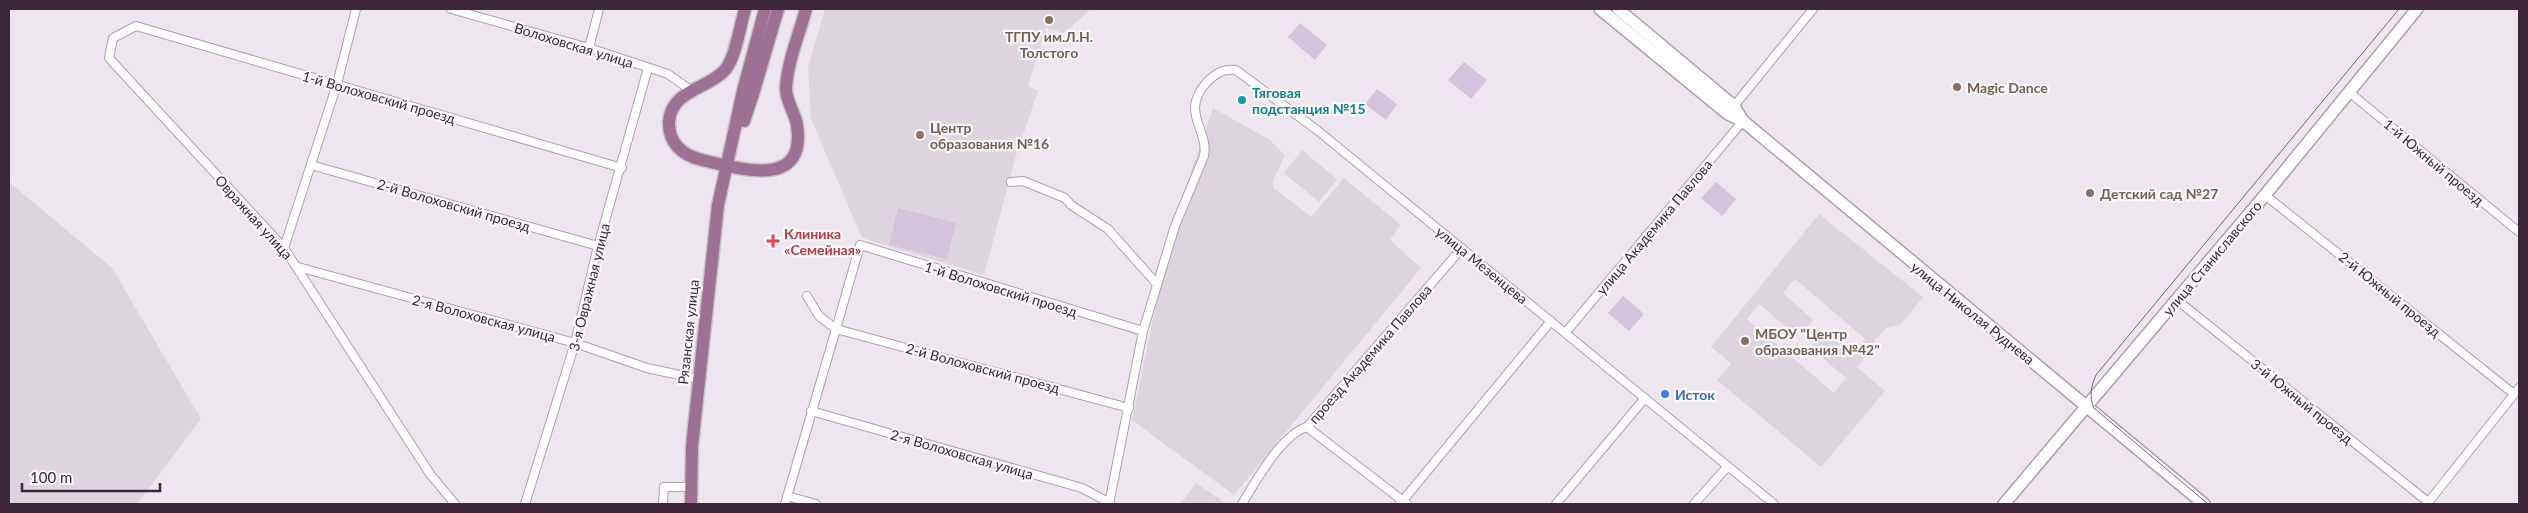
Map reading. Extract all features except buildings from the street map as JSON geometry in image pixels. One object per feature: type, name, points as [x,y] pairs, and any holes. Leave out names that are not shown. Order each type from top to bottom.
[{"type":"main road","points":[[730,61],[745,9]]},
{"type":"main road","name":"Рязанская улица","points":[[691,504],[690,486],[698,379],[718,205],[765,9]]},
{"type":"main road","name":"Рязанская улица","points":[[727,165],[754,94],[778,9]]},
{"type":"main road","points":[[759,31],[730,61],[724,70],[681,97],[672,108],[670,134],[675,145],[683,152],[695,158],[771,172],[783,167],[796,150],[797,124],[786,92],[787,76],[806,9]]},
{"type":"street","points":[[284,248],[337,84],[356,9]]},
{"type":"street","name":"Волоховская улица","points":[[451,9],[589,48],[668,74],[692,91]]},
{"type":"street","points":[[589,48],[599,9]]},
{"type":"street","name":"улица Николая Руднева","points":[[1600,9],[1728,114],[1743,121],[2204,504]]},
{"type":"street","name":"улица Николая Руднева","points":[[1618,9],[1734,106],[1743,121]]},
{"type":"street","points":[[1734,106],[1813,9]]},
{"type":"street","name":"улица Станиславского","points":[[2004,504],[2265,195],[2417,9]]},
{"type":"street","name":"1-й Волоховский проезд","points":[[136,26],[622,168]]},
{"type":"street","name":"Овражная улица","points":[[136,26],[113,38],[109,58],[284,248],[430,474],[454,504]]},
{"type":"street","name":"3-я Овражная улица","points":[[525,504],[575,343],[598,246],[622,168],[648,68]]},
{"type":"street","name":"улица Мезенцева","points":[[1156,284],[1175,226],[1206,148],[1197,125],[1194,108],[1201,89],[1214,74],[1225,70],[1236,70],[1317,130],[1774,504]]},
{"type":"street","name":"1-й Южный проезд","points":[[2349,92],[2519,232]]},
{"type":"street","name":"улица Академика Павлова","points":[[1566,332],[1743,121]]},
{"type":"street","name":"2-й Волоховский проезд","points":[[310,165],[598,246]]},
{"type":"street","points":[[1011,182],[1023,181],[1065,198],[1071,205],[1108,229],[1156,284],[1143,331],[1109,504]]},
{"type":"street","name":"2-й Южный проезд","points":[[2265,195],[2517,391]]},
{"type":"street","name":"1-й Волоховский проезд","points":[[836,328],[860,246],[1143,331]]},
{"type":"street","name":"проезд Академика Павлова","points":[[1242,504],[1264,466],[1298,429],[1307,427],[1462,248]]},
{"type":"street","name":"2-я Волоховская улица","points":[[298,267],[575,343],[647,368],[698,379]]},
{"type":"street","points":[[806,296],[819,316],[836,328],[786,500],[816,504]]},
{"type":"street","name":"3-й Южный проезд","points":[[2177,300],[2427,503]]},
{"type":"street","points":[[1307,427],[1403,503],[1551,321]]},
{"type":"street","name":"2-й Волоховский проезд","points":[[836,328],[1129,408]]},
{"type":"street","points":[[2427,503],[2517,391]]},
{"type":"street","points":[[1556,504],[1645,398]]},
{"type":"street","name":"2-я Волоховская улица","points":[[811,411],[1082,488],[1109,504]]},
{"type":"street","points":[[1694,504],[1728,466]]},
{"type":"street","points":[[662,504],[664,487],[690,486]]},
{"type":"shaded area","name":"Центр образования №16","points":[[825,9],[1091,9],[1064,33],[1046,28],[1028,86],[1038,91],[1017,152],[984,275],[862,238],[811,119],[808,67]]},
{"type":"shaded area","points":[[1300,23],[1327,45],[1315,60],[1288,37]]},
{"type":"shaded area","points":[[1464,62],[1487,80],[1471,99],[1448,80]]},
{"type":"shaded area","points":[[1377,89],[1397,104],[1386,120],[1365,104]]},
{"type":"shaded area","points":[[1213,108],[1270,140],[1285,155],[1273,180],[1273,187],[1311,217],[1344,178],[1401,225],[1390,240],[1421,268],[1234,495],[1132,420],[1173,223]]},
{"type":"shaded area","points":[[1302,150],[1337,179],[1319,202],[1284,173]]},
{"type":"shaded area","points":[[9,182],[112,268],[201,419],[137,504],[9,504]]},
{"type":"shaded area","points":[[1716,182],[1736,199],[1722,216],[1701,198]]},
{"type":"shaded area","points":[[898,208],[956,223],[947,259],[889,245]]},
{"type":"shaded area","name":"МБОУ \"Центр образования №42\"","points":[[1819,214],[1923,297],[1901,324],[1887,328],[1875,339],[1874,345],[1857,367],[1885,391],[1821,467],[1717,380],[1731,363],[1711,347]],"holes":[[[1795,279],[1865,339],[1853,354],[1825,330],[1813,344],[1812,349],[1846,378],[1834,393],[1747,319],[1759,304],[1797,336],[1799,333],[1801,334],[1813,320],[1783,293]]]},
{"type":"shaded area","points":[[1623,296],[1644,314],[1629,331],[1608,313]]},
{"type":"shaded area","points":[[1196,483],[1227,504],[1180,504]]},
{"type":"tram line","points":[[2208,504],[2094,408],[2091,396],[2094,379],[2399,9]]},
{"type":"place","name":"ТГПУ им.Л.Н. Толстого","points":[[1049,20]]},
{"type":"place","name":"Magic Dance","points":[[1957,87]]},
{"type":"place","name":"Тяговая подстанция №15","points":[[1242,100]]},
{"type":"place","name":"Центр образования №16","points":[[920,135]]},
{"type":"place","name":"Детский сад №27","points":[[2090,193]]},
{"type":"place","name":"Клиника «Семейная»","points":[[773,241]]},
{"type":"place","name":"МБОУ \"Центр образования №42\"","points":[[1745,341]]},
{"type":"place","name":"Исток","points":[[1665,394]]}]
